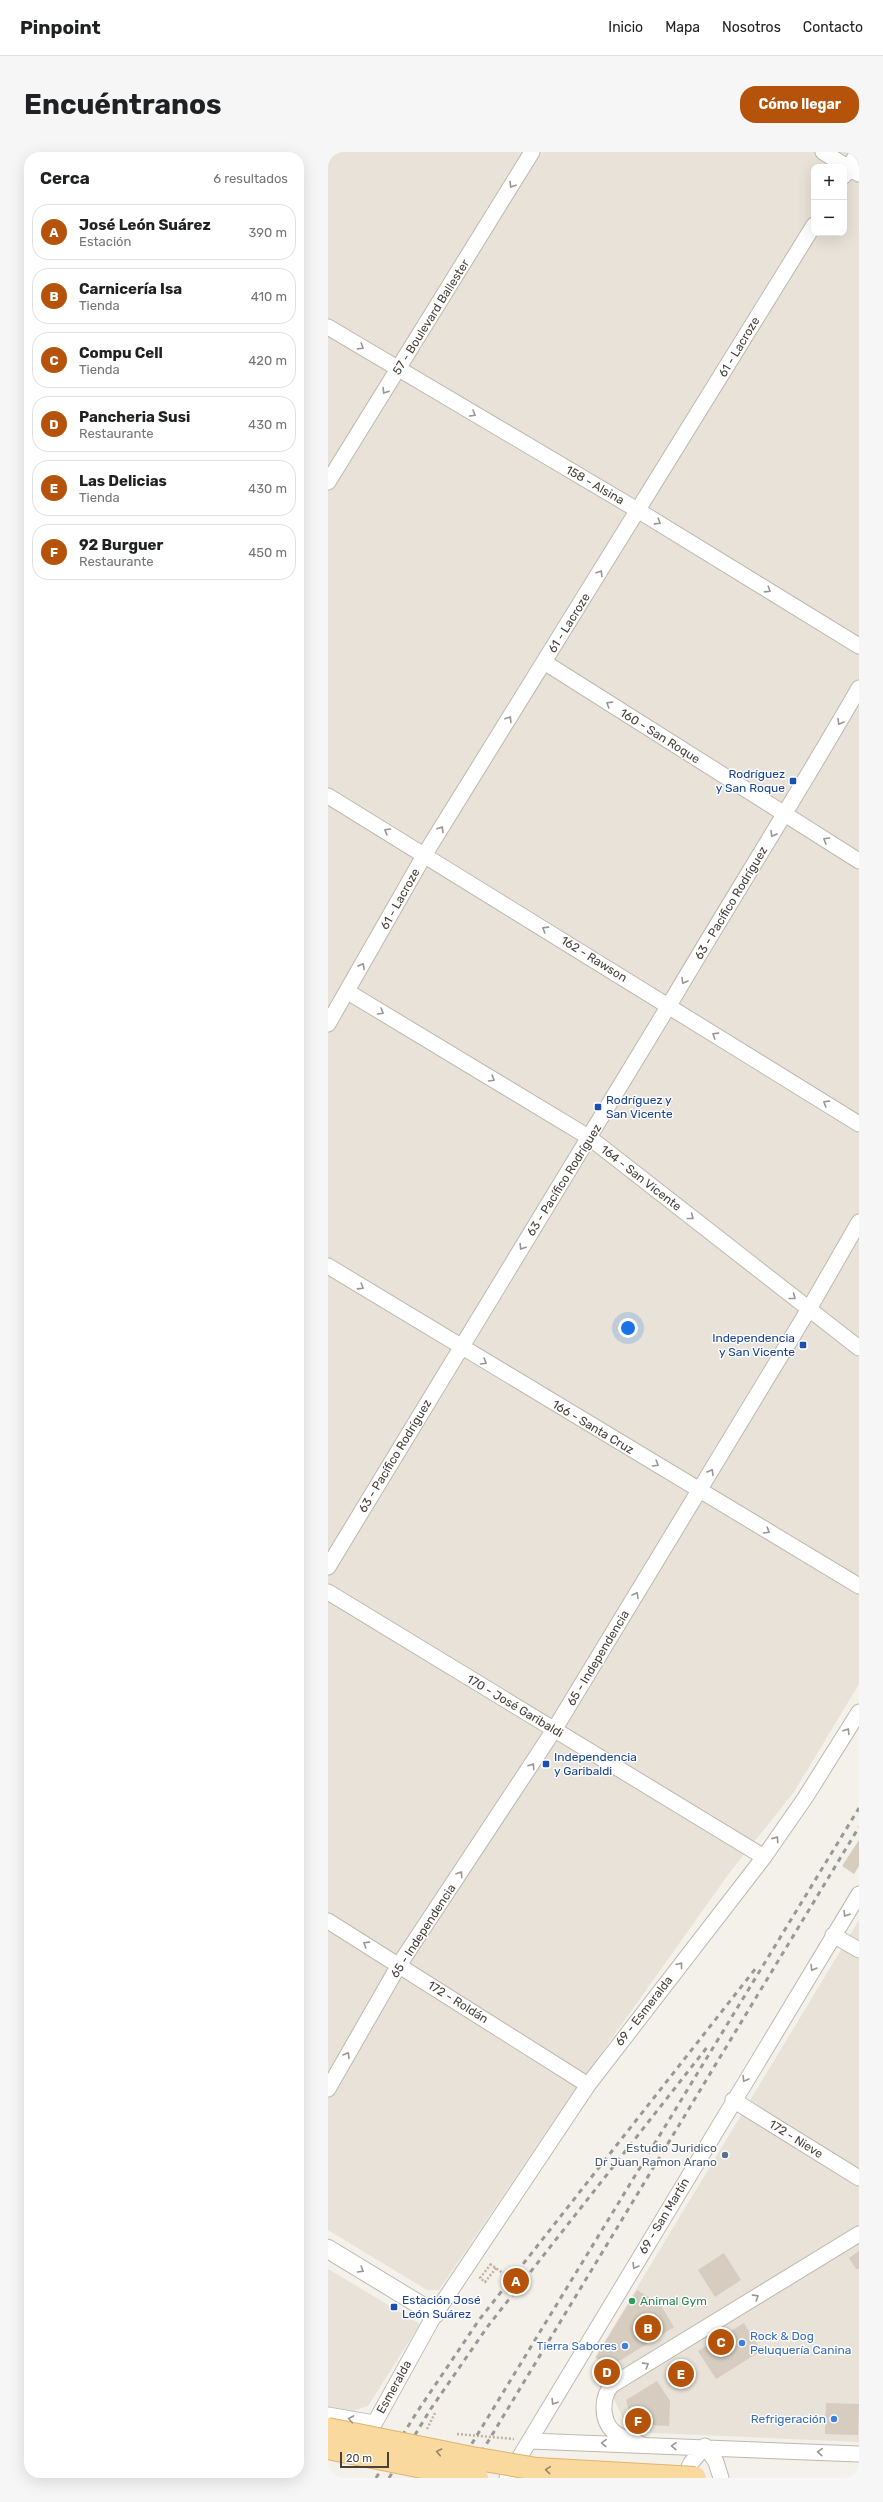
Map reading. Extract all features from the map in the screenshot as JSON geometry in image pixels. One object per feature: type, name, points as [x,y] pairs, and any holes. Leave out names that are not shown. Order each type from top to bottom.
[{"type":"main road","points":[[328,2428],[472,2458],[538,2469],[695,2478]]},
{"type":"main road","points":[[328,2448],[477,2478]]},
{"type":"street","name":"57 - Boulevard Ballester","points":[[328,482],[532,152]]},
{"type":"street","points":[[823,152],[851,173],[858,152]]},
{"type":"street","name":"61 - Lacroze","points":[[328,1024],[348,992],[425,854],[639,511],[811,230]]},
{"type":"street","name":"158 - Alsina","points":[[328,327],[398,370],[639,511],[859,646]]},
{"type":"street","name":"160 - San Roque","points":[[544,662],[859,861]]},
{"type":"street","name":"63 - Pacífico Rodríguez","points":[[328,1567],[460,1347],[590,1138],[668,1006],[785,815],[859,688]]},
{"type":"street","name":"162 - Rawson","points":[[328,796],[425,854],[859,1124]]},
{"type":"street","name":"164 - San Vicente","points":[[348,992],[590,1138],[859,1348]]},
{"type":"street","name":"65 - Independencia","points":[[328,2089],[399,1965],[554,1730],[700,1491],[809,1309],[859,1222]]},
{"type":"street","name":"166 - Santa Cruz","points":[[328,1266],[460,1347],[859,1586]]},
{"type":"street","name":"170 - José Garibaldi","points":[[328,1592],[764,1856]]},
{"type":"street","name":"69 - Esmeralda","points":[[434,2314],[588,2084],[764,1856],[805,1798],[859,1712]]},
{"type":"street","name":"69 - San Martín","points":[[507,2478],[733,2100],[859,1894]]},
{"type":"street","name":"172 - Roldán","points":[[328,1921],[588,2084]]},
{"type":"street","points":[[833,1935],[859,1950]]},
{"type":"street","name":"172 - Nieve","points":[[733,2100],[859,2178]]},
{"type":"street","points":[[643,2445],[618,2435],[609,2426],[603,2401],[606,2392],[612,2385],[859,2234]]},
{"type":"street","points":[[328,2249],[434,2314]]},
{"type":"street","name":"Esmeralda","points":[[328,2455],[355,2461],[434,2314]]},
{"type":"street","points":[[328,2415],[374,2424]]},
{"type":"street","points":[[530,2441],[705,2446],[859,2454]]},
{"type":"street","points":[[684,2478],[691,2463],[705,2446]]},
{"type":"street","points":[[705,2446],[716,2462],[721,2478]]},
{"type":"path","points":[[496,2268],[485,2282],[480,2278],[491,2264],[504,2274]]},
{"type":"path","points":[[426,2432],[435,2413]]},
{"type":"path","points":[[422,2431],[433,2432]]},
{"type":"path","points":[[455,2434],[530,2441]]},
{"type":"shaded area","points":[[328,152],[859,152],[859,1684],[794,1792],[730,1872],[568,2100],[439,2290],[427,2290],[328,2230]]},
{"type":"shaded area","points":[[859,1920],[859,2442],[629,2432],[595,2357]]},
{"type":"shaded area","points":[[328,2269],[420,2324],[368,2406],[353,2411],[328,2407]]},
{"type":"building","points":[[859,1840],[859,1866],[854,1874],[842,1866]]},
{"type":"building","points":[[859,2251],[859,2269],[856,2269],[849,2258]]},
{"type":"building","points":[[724,2253],[741,2280],[715,2297],[698,2270]]},
{"type":"building","points":[[637,2290],[660,2304],[674,2327],[608,2368],[596,2357]]},
{"type":"building","points":[[744,2323],[761,2351],[716,2379],[698,2351]]},
{"type":"building","points":[[682,2360],[694,2379],[680,2387],[668,2369]]},
{"type":"building","points":[[657,2381],[670,2401],[669,2426],[632,2424],[626,2400]]},
{"type":"building","points":[[826,2403],[859,2404],[858,2435],[825,2434]]},
{"type":"railway","points":[[451,2478],[859,1808]]},
{"type":"railway","points":[[466,2478],[859,1827]]},
{"type":"railway","points":[[376,2478],[417,2412],[479,2320],[756,1968]]},
{"type":"railway","points":[[389,2478],[430,2410],[488,2326],[708,2046]]},
{"type":"place","name":"Rodríguez y San Roque","points":[[793,781]]},
{"type":"place","name":"Rodríguez y San Vicente","points":[[598,1107]]},
{"type":"place","name":"Independencia y San Vicente","points":[[803,1345]]},
{"type":"place","name":"Independencia y Garibaldi","points":[[546,1764]]},
{"type":"place","name":"Estudio Juridico Dr Juan Ramon Arano","points":[[725,2155]]},
{"type":"place","name":"José León Suárez","points":[[516,2281]]},
{"type":"place","name":"Animal Gym","points":[[632,2301]]},
{"type":"place","name":"Estación José León Suárez","points":[[394,2307]]},
{"type":"place","name":"Carnicería Isa","points":[[648,2328]]},
{"type":"place","name":"Compu Cell","points":[[721,2342]]},
{"type":"place","name":"Rock & Dog Peluquería Canina","points":[[742,2343]]},
{"type":"place","name":"Tierra Sabores","points":[[625,2346]]},
{"type":"place","name":"Pancheria Susi","points":[[607,2372]]},
{"type":"place","name":"Las Delicias","points":[[681,2374]]},
{"type":"place","name":"Refrigeración","points":[[834,2419]]},
{"type":"place","name":"92 Burguer","points":[[638,2421]]}]
